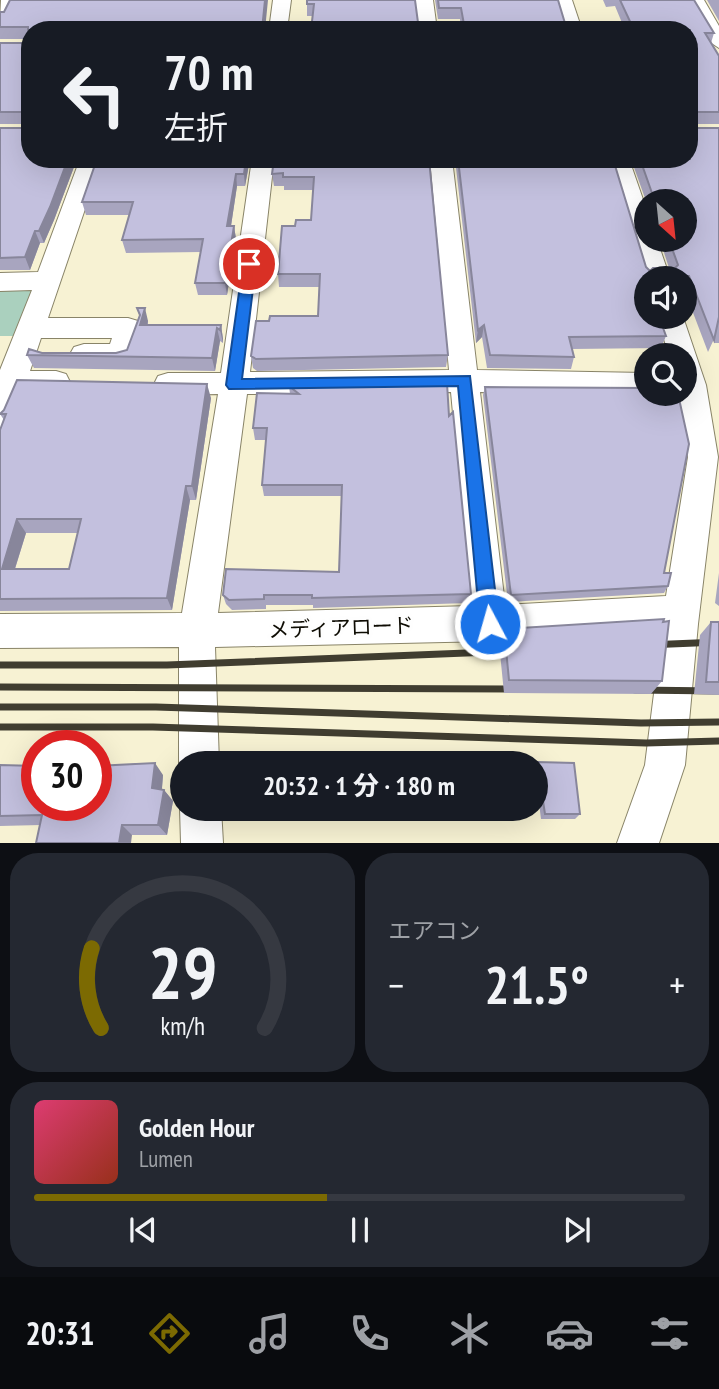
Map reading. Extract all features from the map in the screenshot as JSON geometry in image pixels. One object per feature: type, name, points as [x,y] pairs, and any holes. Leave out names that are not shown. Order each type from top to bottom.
[{"type":"street","points":[[0,18],[10,0]]},
{"type":"street","points":[[279,21],[282,0]]},
{"type":"street","points":[[424,0],[427,21]]},
{"type":"street","points":[[563,0],[570,21]]},
{"type":"street","points":[[695,0],[719,42]]},
{"type":"street","points":[[0,416],[7,381],[32,328],[88,168]]},
{"type":"street","points":[[199,751],[197,632],[234,385],[262,168]]},
{"type":"street","points":[[442,168],[490,624]]},
{"type":"street","points":[[621,168],[653,266]]},
{"type":"street","points":[[0,282],[47,281]]},
{"type":"street","points":[[32,328],[128,328],[121,354],[48,354]]},
{"type":"street","points":[[144,383],[234,385],[465,380],[634,384]]},
{"type":"street","points":[[7,381],[79,382]]},
{"type":"street","points":[[638,843],[665,765],[703,457],[696,406]]},
{"type":"street","name":"メディアロード","points":[[0,631],[197,632],[490,624],[682,612]]},
{"type":"street","points":[[201,821],[202,843]]},
{"type":"green space","points":[[0,289],[34,289],[17,336],[0,336]]},
{"type":"building","points":[[10,0],[265,0],[263,21],[21,21],[21,27],[0,27],[0,12],[4,12]]},
{"type":"building","points":[[307,0],[415,0],[418,21],[312,21],[314,4],[307,4]]},
{"type":"building","points":[[438,0],[558,0],[564,21],[463,21],[461,8],[439,8]]},
{"type":"building","points":[[620,0],[694,0],[714,33],[705,33],[719,56],[719,112],[698,112],[698,21],[630,21]]},
{"type":"building","points":[[0,43],[21,43],[21,112],[0,112]]},
{"type":"building","points":[[0,128],[21,128],[21,168],[65,168],[50,207],[39,231],[35,231],[25,257],[0,258]]},
{"type":"building","points":[[698,128],[719,128],[719,317],[714,340],[697,296],[697,266],[678,265],[673,252],[697,252],[697,189],[651,189],[643,168],[698,168]]},
{"type":"building","points":[[94,168],[245,168],[244,174],[236,174],[227,226],[234,226],[225,283],[195,283],[203,239],[122,240],[133,202],[82,202]]},
{"type":"building","points":[[273,168],[430,168],[448,355],[256,359],[251,356],[256,321],[269,321],[270,316],[318,316],[320,274],[278,274],[282,226],[295,226],[296,220],[311,220],[314,177],[283,177],[283,173],[272,174]]},
{"type":"building","points":[[459,168],[616,168],[634,228],[634,252],[641,252],[646,266],[634,266],[634,329],[663,329],[666,336],[569,337],[574,357],[490,355],[484,325],[478,330]]},
{"type":"building","points":[[137,308],[145,308],[140,325],[221,325],[220,330],[217,328],[212,358],[27,355],[29,349],[42,353],[116,353],[127,350],[140,315]]},
{"type":"building","points":[[17,380],[207,384],[192,486],[186,486],[167,598],[0,599],[0,430],[6,414],[0,414]],"holes":[[[17,519],[81,519],[69,569],[2,569]]]},
{"type":"building","points":[[447,383],[449,416],[453,412],[471,594],[312,598],[312,595],[264,595],[264,599],[229,600],[223,595],[226,569],[339,572],[342,485],[262,485],[267,428],[253,428],[257,393],[299,394],[289,386]]},
{"type":"building","points":[[485,387],[634,388],[634,406],[681,406],[689,444],[664,573],[671,573],[668,586],[511,595]]},
{"type":"building","points":[[664,619],[663,622],[669,621],[662,681],[509,680],[504,629]]},
{"type":"building","points":[[711,622],[719,622],[719,682],[706,682]]},
{"type":"building","points":[[548,762],[574,763],[580,814],[548,814]]},
{"type":"building","points":[[155,763],[152,788],[164,790],[158,825],[122,825],[119,843],[36,843],[41,821],[112,821],[112,765]]},
{"type":"building","points":[[0,765],[21,766],[21,816],[0,816]]},
{"type":"railway","points":[[647,645],[719,642]]},
{"type":"railway","points":[[0,665],[167,665],[518,651]]},
{"type":"railway","points":[[0,687],[523,689]]},
{"type":"railway","points":[[635,690],[719,691]]},
{"type":"railway","points":[[0,707],[156,707],[641,723],[719,722]]},
{"type":"railway","points":[[0,727],[153,727],[646,743],[719,741]]},
{"type":"route","points":[[249,264],[234,385],[465,380],[490,624]]}]
